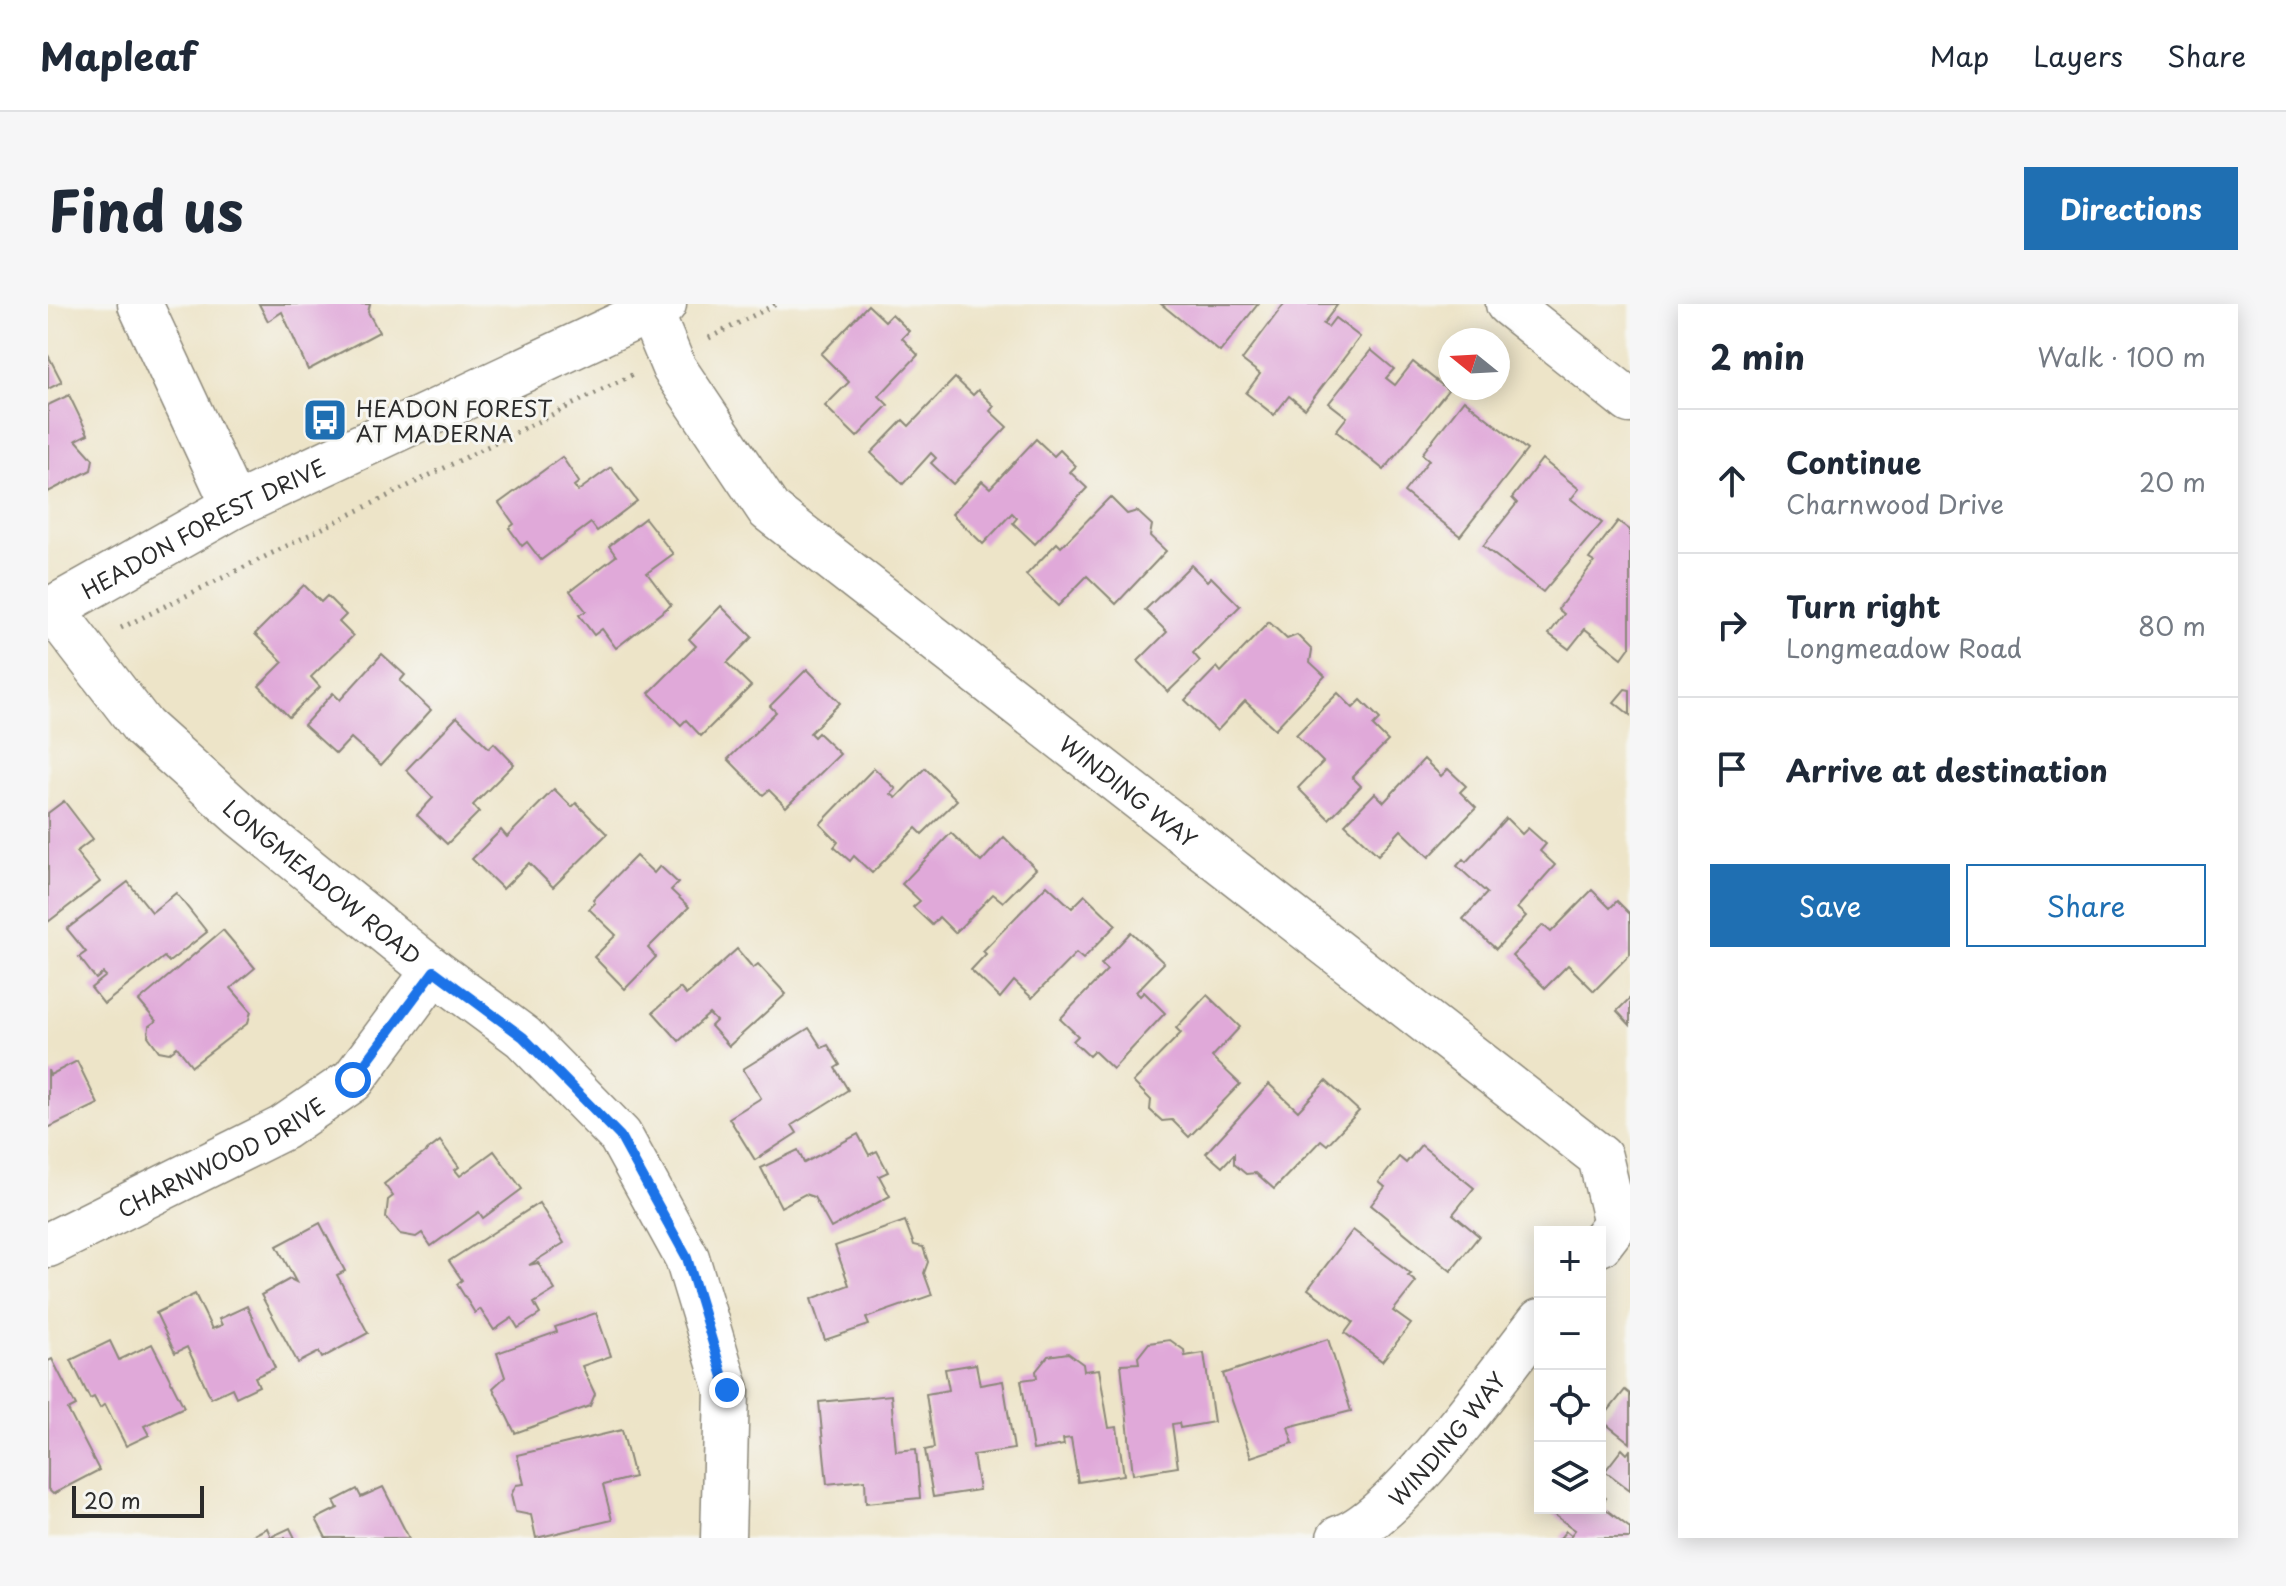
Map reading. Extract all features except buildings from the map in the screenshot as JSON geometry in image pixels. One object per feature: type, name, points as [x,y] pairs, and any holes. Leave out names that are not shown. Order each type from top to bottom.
[{"type":"street","points":[[140,304],[234,506]]},
{"type":"street","points":[[1508,304],[1630,401]]},
{"type":"street","name":"HEADON FOREST DRIVE","points":[[50,610],[234,506],[657,307]]},
{"type":"street","name":"WINDING WAY","points":[[657,307],[668,356],[769,510],[1600,1157],[1616,1223],[1606,1236]]},
{"type":"street","name":"LONGMEADOW ROAD","points":[[50,610],[143,727],[242,816],[434,971],[523,1037],[620,1136],[687,1258],[727,1390],[723,1538]]},
{"type":"street","name":"CHARNWOOD DRIVE","points":[[48,1245],[283,1128],[353,1080],[434,971]]},
{"type":"street","name":"WINDING WAY","points":[[1339,1538],[1359,1532],[1403,1491],[1534,1328]]},
{"type":"path","points":[[82,648],[776,304]]},
{"type":"place","name":"HEADON FOREST AT MADERNA","points":[[325,420]]},
{"type":"route","points":[[353,1080],[434,971],[523,1037],[620,1136],[687,1258],[727,1390]]}]
